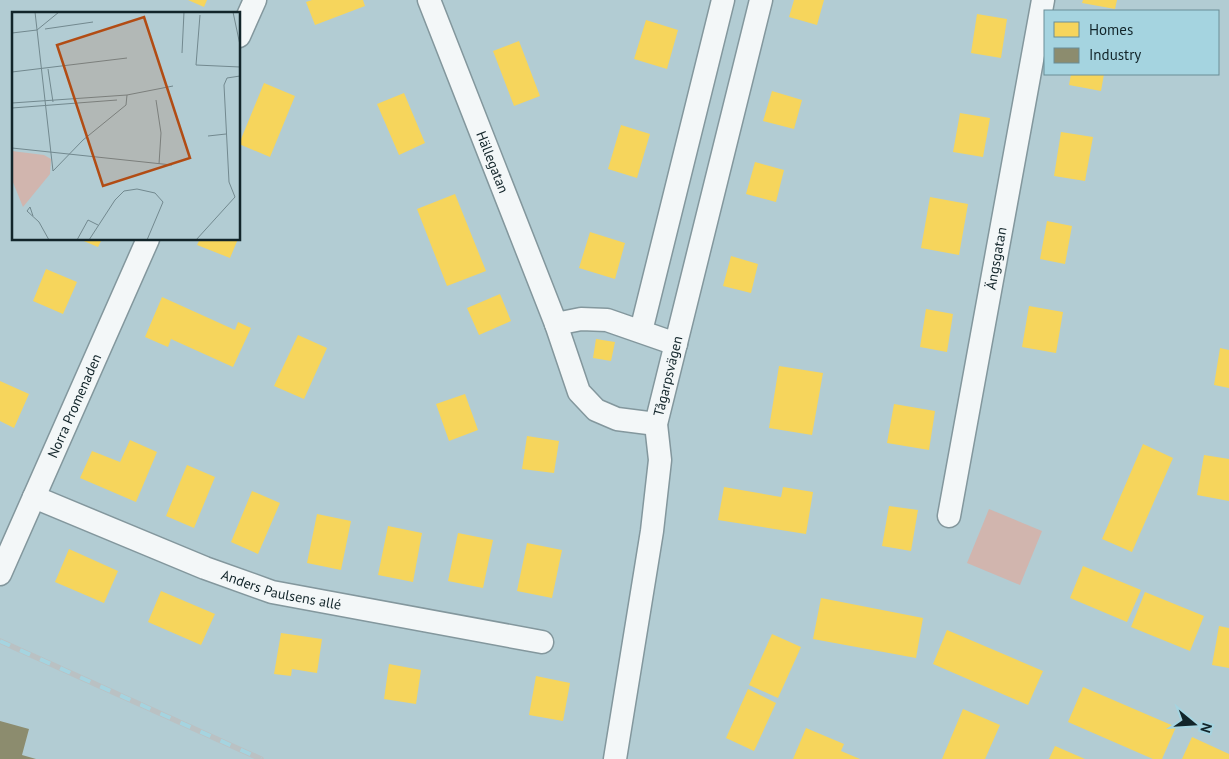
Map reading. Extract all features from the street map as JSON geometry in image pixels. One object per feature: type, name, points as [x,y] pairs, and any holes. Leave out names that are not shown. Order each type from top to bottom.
[{"type":"street","points":[[240,34],[254,0]]},
{"type":"street","name":"Hällegatan","points":[[429,0],[556,324],[580,392],[596,410],[617,419],[656,424]]},
{"type":"street","points":[[641,331],[723,0]]},
{"type":"street","name":"Tågarpsvägen","points":[[615,759],[652,531],[660,460],[656,424],[761,0]]},
{"type":"street","name":"Ängsgatan","points":[[949,516],[1043,0]]},
{"type":"street","name":"Norra Promenaden","points":[[0,574],[148,240]]},
{"type":"street","points":[[556,324],[581,319],[607,320],[676,344]]},
{"type":"street","name":"Anders Paulsens allé","points":[[34,497],[205,568],[272,592],[542,642]]},
{"type":"shaded area","points":[[989,509],[1042,531],[1020,585],[967,563]]},
{"type":"building: Homes","points":[[188,0],[207,0],[204,7]]},
{"type":"building: Homes","points":[[312,0],[363,0],[365,6],[315,25],[306,2]]},
{"type":"building: Homes","points":[[794,0],[824,0],[817,25],[789,17]]},
{"type":"building: Homes","points":[[1083,0],[1117,0],[1115,9],[1082,3]]},
{"type":"building: Homes","points":[[977,14],[1007,19],[1001,58],[971,53]]},
{"type":"building: Homes","points":[[646,20],[678,30],[667,69],[634,59]]},
{"type":"building: Homes","points":[[519,41],[540,96],[514,106],[493,51]]},
{"type":"building: Homes","points":[[1071,75],[1104,75],[1101,91],[1069,85]]},
{"type":"building: Homes","points":[[264,83],[295,96],[270,157],[240,144]]},
{"type":"building: Homes","points":[[772,91],[802,100],[794,129],[763,121]]},
{"type":"building: Homes","points":[[404,93],[425,143],[399,155],[377,104]]},
{"type":"building: Homes","points":[[960,113],[990,118],[983,157],[953,152]]},
{"type":"building: Homes","points":[[621,125],[650,134],[637,178],[608,169]]},
{"type":"building: Homes","points":[[1061,132],[1093,137],[1085,181],[1054,176]]},
{"type":"building: Homes","points":[[755,162],[784,170],[776,202],[746,194]]},
{"type":"building: Homes","points":[[455,194],[486,271],[447,286],[417,209]]},
{"type":"building: Homes","points":[[930,197],[968,204],[959,255],[921,248]]},
{"type":"building: Homes","points":[[1047,221],[1072,226],[1065,264],[1040,259]]},
{"type":"building: Homes","points":[[590,232],[625,243],[615,279],[579,268]]},
{"type":"building: Homes","points":[[81,240],[102,240],[98,247]]},
{"type":"building: Homes","points":[[200,240],[238,240],[230,258],[197,245]]},
{"type":"building: Homes","points":[[731,256],[758,264],[751,293],[723,286]]},
{"type":"building: Homes","points":[[46,269],[77,282],[63,314],[33,301]]},
{"type":"building: Homes","points":[[500,294],[511,321],[479,335],[467,308]]},
{"type":"building: Homes","points":[[162,297],[235,330],[238,322],[251,328],[233,367],[171,339],[168,347],[145,337]]},
{"type":"building: Homes","points":[[1029,306],[1063,312],[1056,353],[1022,347]]},
{"type":"building: Homes","points":[[926,309],[953,314],[947,352],[920,347]]},
{"type":"building: Homes","points":[[298,335],[327,348],[304,399],[274,386]]},
{"type":"building: Homes","points":[[596,339],[615,342],[611,361],[593,358]]},
{"type":"building: Homes","points":[[1220,348],[1229,350],[1229,388],[1214,385]]},
{"type":"building: Homes","points":[[779,366],[823,373],[812,435],[769,428]]},
{"type":"building: Homes","points":[[0,381],[29,394],[14,428],[0,421]]},
{"type":"building: Homes","points":[[465,394],[478,430],[449,441],[436,404]]},
{"type":"building: Homes","points":[[894,404],[935,411],[929,450],[887,443]]},
{"type":"building: Homes","points":[[527,436],[559,441],[554,473],[522,469]]},
{"type":"building: Homes","points":[[130,440],[157,452],[136,502],[80,478],[92,451],[120,462]]},
{"type":"building: Homes","points":[[1143,444],[1173,458],[1132,552],[1102,539]]},
{"type":"building: Homes","points":[[1204,455],[1229,459],[1229,501],[1197,495]]},
{"type":"building: Homes","points":[[187,465],[215,477],[194,528],[166,516]]},
{"type":"building: Homes","points":[[724,487],[781,497],[783,487],[813,492],[806,534],[718,520]]},
{"type":"building: Homes","points":[[252,491],[280,503],[258,554],[231,542]]},
{"type":"building: Homes","points":[[889,506],[918,510],[911,551],[882,546]]},
{"type":"building: Homes","points":[[317,514],[351,521],[341,570],[307,563]]},
{"type":"building: Homes","points":[[388,526],[422,533],[413,582],[378,575]]},
{"type":"building: Homes","points":[[458,533],[493,540],[483,588],[448,581]]},
{"type":"building: Homes","points":[[527,543],[562,550],[552,598],[517,591]]},
{"type":"building: Homes","points":[[69,549],[118,571],[104,603],[55,582]]},
{"type":"building: Homes","points":[[1083,566],[1141,590],[1127,622],[1070,598]]},
{"type":"building: Homes","points":[[161,591],[215,614],[201,645],[148,622]]},
{"type":"building: Homes","points":[[1145,592],[1204,616],[1190,651],[1131,627]]},
{"type":"building: Homes","points":[[821,598],[923,618],[916,658],[813,639]]},
{"type":"building: Homes","points":[[1219,626],[1229,628],[1229,668],[1212,665]]},
{"type":"building: Homes","points":[[947,630],[1043,671],[1028,705],[933,664]]},
{"type":"building: Homes","points":[[281,633],[322,639],[317,673],[292,669],[291,676],[274,674]]},
{"type":"building: Homes","points":[[772,634],[801,647],[778,698],[749,685]]},
{"type":"building: Homes","points":[[389,664],[421,670],[416,704],[384,699]]},
{"type":"building: Homes","points":[[536,676],[570,683],[563,721],[529,715]]},
{"type":"building: Homes","points":[[1083,687],[1176,727],[1162,759],[1153,759],[1068,722]]},
{"type":"building: Homes","points":[[748,689],[776,703],[754,751],[726,738]]},
{"type":"building: Homes","points":[[963,709],[1000,725],[985,759],[942,759]]},
{"type":"building: Homes","points":[[806,728],[844,744],[841,751],[860,759],[793,759]]},
{"type":"building: Homes","points":[[1192,737],[1229,754],[1229,759],[1182,759]]},
{"type":"building: Homes","points":[[1055,746],[1085,759],[1049,759]]},
{"type":"building: Industry","points":[[0,721],[29,729],[22,755],[36,759],[0,759]]},
{"type":"railway","points":[[0,641],[261,759]]}]
